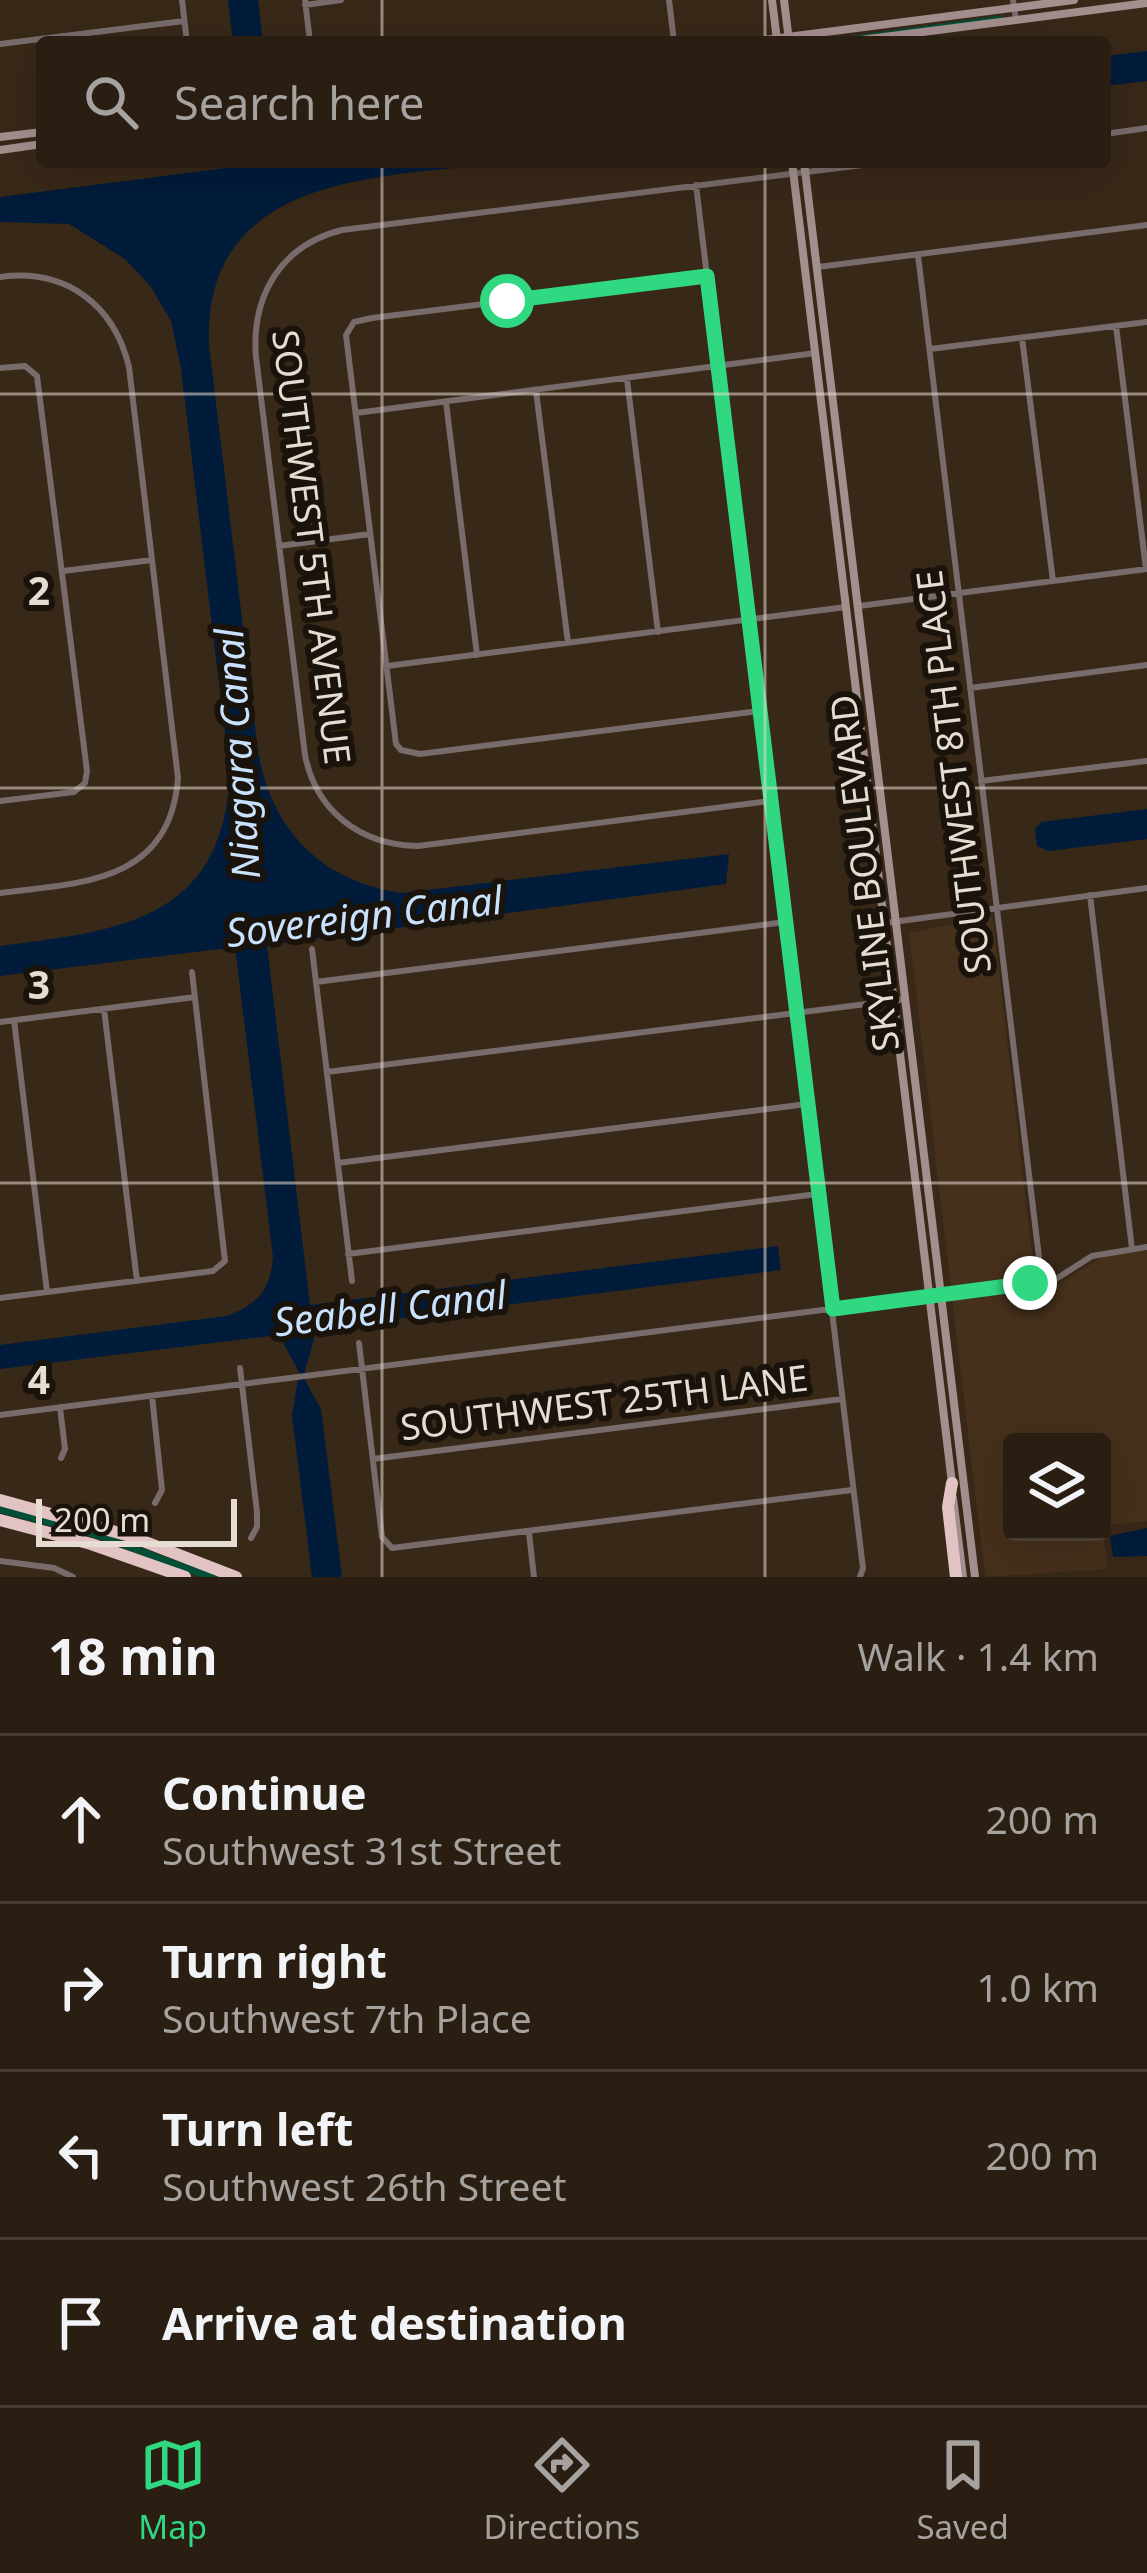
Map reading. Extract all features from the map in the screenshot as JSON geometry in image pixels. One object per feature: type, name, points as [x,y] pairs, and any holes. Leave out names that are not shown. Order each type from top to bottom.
[{"type":"highway","points":[[952,1484],[948,1507],[959,1577]]},
{"type":"highway","points":[[0,1500],[116,1531],[236,1577]]},
{"type":"highway","points":[[0,1523],[127,1555],[185,1577]]},
{"type":"street","points":[[182,0],[186,36]]},
{"type":"street","points":[[309,36],[305,2],[340,0]]},
{"type":"street","points":[[669,0],[673,36]]},
{"type":"street","points":[[772,0],[776,36]]},
{"type":"street","points":[[784,0],[788,36]]},
{"type":"street","points":[[814,36],[1014,4],[1074,0]]},
{"type":"street","points":[[892,36],[1147,3]]},
{"type":"street","points":[[1014,4],[1016,20]]},
{"type":"street","points":[[64,36],[184,21]]},
{"type":"street","points":[[0,44],[36,40]]},
{"type":"street","points":[[1111,133],[1147,128]]},
{"type":"street","points":[[0,137],[36,133]]},
{"type":"street","points":[[0,149],[36,145]]},
{"type":"street","name":"SKYLINE BOULEVARD","points":[[793,168],[952,1484]]},
{"type":"street","points":[[803,168],[696,185],[833,1309],[860,1577]]},
{"type":"street","name":"SKYLINE BOULEVARD","points":[[805,168],[975,1577]]},
{"type":"street","name":"SOUTHWEST 5TH AVENUE","points":[[696,185],[342,230],[306,244],[273,276],[259,306],[254,332],[279,546],[307,764],[316,789],[340,819],[373,839],[418,846],[770,801]]},
{"type":"street","points":[[806,268],[1147,225]]},
{"type":"street","name":"SOUTHWEST 8TH PLACE","points":[[918,255],[1042,1282]]},
{"type":"street","points":[[707,276],[372,318],[354,322],[346,335],[396,744],[401,750],[420,754],[759,711]]},
{"type":"street","points":[[0,277],[46,277],[86,295],[113,324],[126,356],[178,778],[172,813],[153,845],[134,863],[104,878],[0,893]]},
{"type":"street","points":[[929,350],[1147,322]]},
{"type":"street","points":[[387,666],[1146,568],[1116,326]]},
{"type":"street","points":[[1022,338],[1053,581]]},
{"type":"street","points":[[356,413],[829,352]]},
{"type":"street","points":[[0,368],[32,369],[41,396],[87,772],[85,783],[74,791],[0,801]]},
{"type":"street","points":[[627,378],[658,632]]},
{"type":"street","points":[[536,389],[568,643]]},
{"type":"street","points":[[446,401],[477,655]]},
{"type":"street","points":[[279,546],[370,534]]},
{"type":"street","points":[[63,571],[152,560]]},
{"type":"street","points":[[970,688],[1147,665]]},
{"type":"street","points":[[981,782],[1147,760]]},
{"type":"street","points":[[885,923],[1147,888]]},
{"type":"street","points":[[1090,895],[1132,1249]]},
{"type":"street","points":[[316,982],[785,922]]},
{"type":"street","points":[[312,949],[352,1281]]},
{"type":"street","points":[[0,1298],[220,1267],[226,1252],[192,973]]},
{"type":"street","points":[[0,1022],[195,997]]},
{"type":"street","points":[[327,1072],[908,999]]},
{"type":"street","points":[[104,1009],[137,1280]]},
{"type":"street","points":[[14,1020],[46,1292]]},
{"type":"street","points":[[338,1163],[807,1104]]},
{"type":"street","points":[[348,1254],[818,1194]]},
{"type":"street","points":[[0,1415],[1042,1282],[1056,1279],[1092,1256],[1147,1247]]},
{"type":"street","points":[[359,1342],[382,1538],[387,1546],[853,1490]]},
{"type":"street","points":[[240,1368],[257,1512],[251,1538]]},
{"type":"street","points":[[152,1396],[162,1490],[155,1503]]},
{"type":"street","name":"SOUTHWEST 25TH LANE","points":[[373,1459],[842,1400]]},
{"type":"street","points":[[60,1407],[65,1449],[61,1457]]},
{"type":"street","points":[[529,1531],[534,1577]]},
{"type":"street","points":[[0,1561],[54,1568],[73,1577]]},
{"type":"shaded area","points":[[985,912],[992,917],[1036,1289],[1053,1288],[1104,1256],[1147,1250],[1147,1521],[1111,1525],[1111,1433],[1003,1433],[1003,1541],[1104,1541],[1108,1569],[985,1577],[909,933],[952,924],[957,917]]},
{"type":"green space","points":[[1005,15],[996,20],[850,36]]},
{"type":"green space","points":[[0,1506],[102,1533],[220,1577],[200,1577],[98,1539],[0,1513]]},
{"type":"water","points":[[228,0],[258,0],[262,36],[232,36]]},
{"type":"water","points":[[1147,51],[1147,81],[1111,85],[1111,55]]},
{"type":"water","points":[[226,168],[455,168],[363,180],[314,193],[271,213],[237,244],[215,287],[209,345],[265,780],[288,828],[305,848],[347,877],[402,893],[729,854],[726,884],[267,945],[310,1305],[778,1246],[781,1270],[317,1329],[306,1382],[321,1409],[342,1577],[312,1577],[292,1416],[299,1372],[279,1335],[0,1369],[0,1345],[227,1316],[261,1294],[273,1257],[235,947],[0,976],[0,946],[122,924],[156,910],[185,890],[207,862],[223,824],[230,775],[181,369],[171,321],[151,287],[125,259],[69,224],[0,222],[0,197]]},
{"type":"water","points":[[1147,809],[1147,839],[1048,851],[1037,846],[1035,829],[1041,822]]},
{"type":"water","points":[[1147,1528],[1147,1556],[1113,1557],[1111,1536]]},
{"type":"route","points":[[507,301],[707,276],[833,1309],[1030,1283]]},
{"type":"water label","name":"Niagara Canal","points":[[236,754]]},
{"type":"water label","name":"Sovereign Canal","points":[[364,915]]},
{"type":"water label","name":"Seabell Canal","points":[[390,1307]]}]
